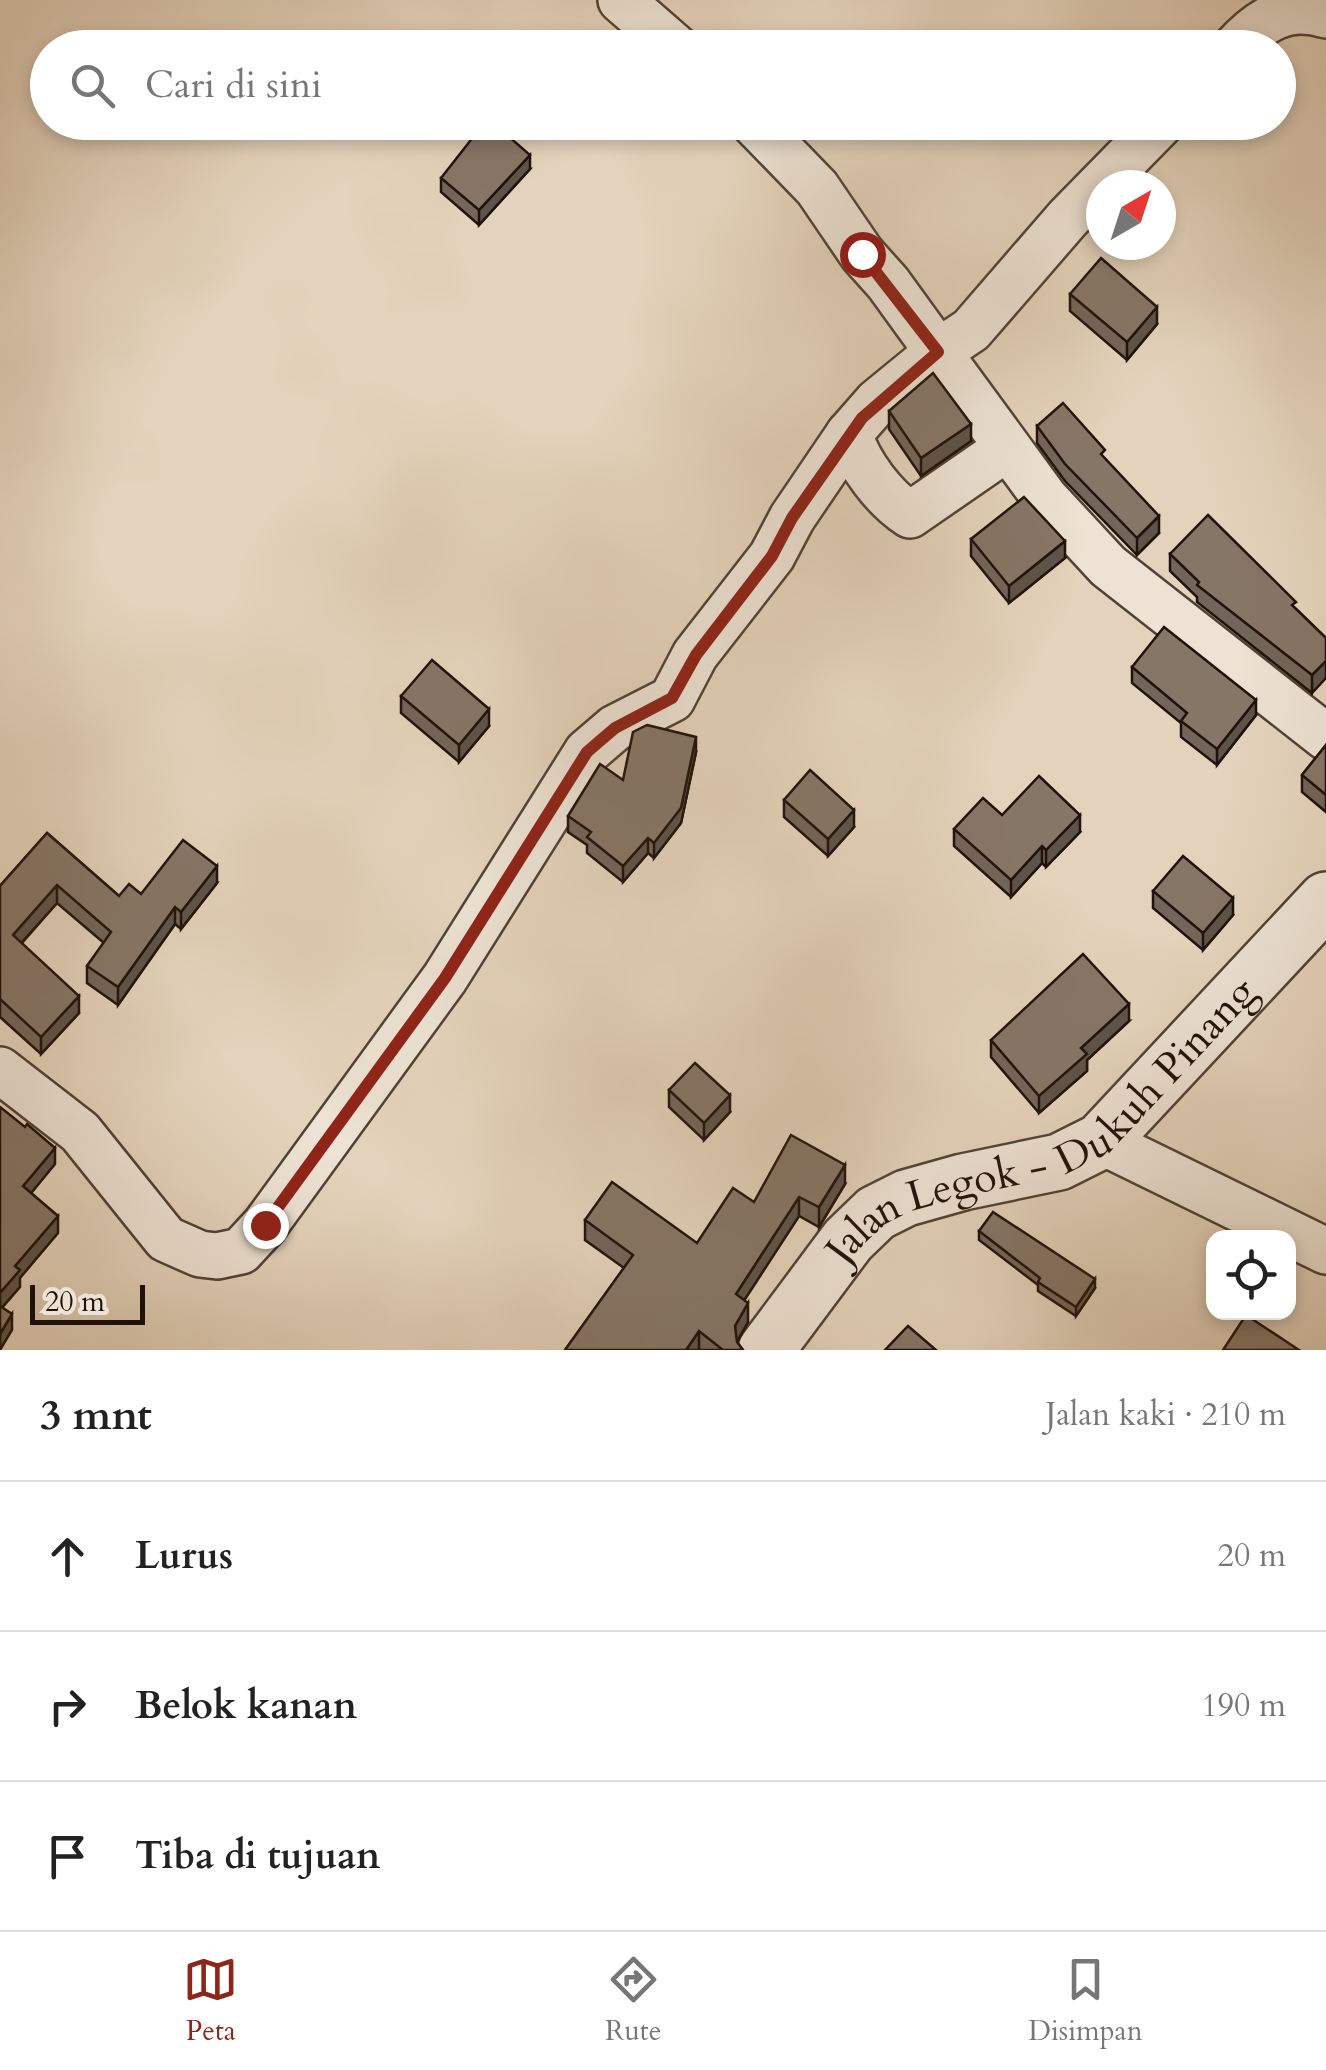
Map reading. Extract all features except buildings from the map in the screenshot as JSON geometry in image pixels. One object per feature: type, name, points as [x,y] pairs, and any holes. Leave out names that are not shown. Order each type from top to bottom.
[{"type":"street","points":[[621,0],[655,30]]},
{"type":"street","points":[[1251,30],[1282,12],[1305,8],[1326,15]]},
{"type":"street","points":[[770,140],[817,188],[1045,498],[1108,566],[1326,737]]},
{"type":"street","points":[[0,1070],[80,1132],[166,1239],[200,1254],[217,1256],[241,1250],[265,1225],[445,978],[587,752],[615,728],[672,698],[696,655],[772,556],[792,518],[849,434],[877,402],[938,352],[972,330],[1068,218],[1144,140]]},
{"type":"street","points":[[849,434],[855,452],[894,505],[910,515],[1007,448]]},
{"type":"street","name":"Jalan Legok - Dukuh Pinang","points":[[766,1350],[848,1240],[876,1213],[906,1198],[944,1187],[1059,1162],[1101,1141],[1326,900]]},
{"type":"street","points":[[1101,1141],[1326,1252]]},
{"type":"route","points":[[265,1225],[445,978],[587,752],[615,728],[672,698],[696,655],[772,556],[792,518],[849,434],[877,402],[938,352],[862,254]]}]
